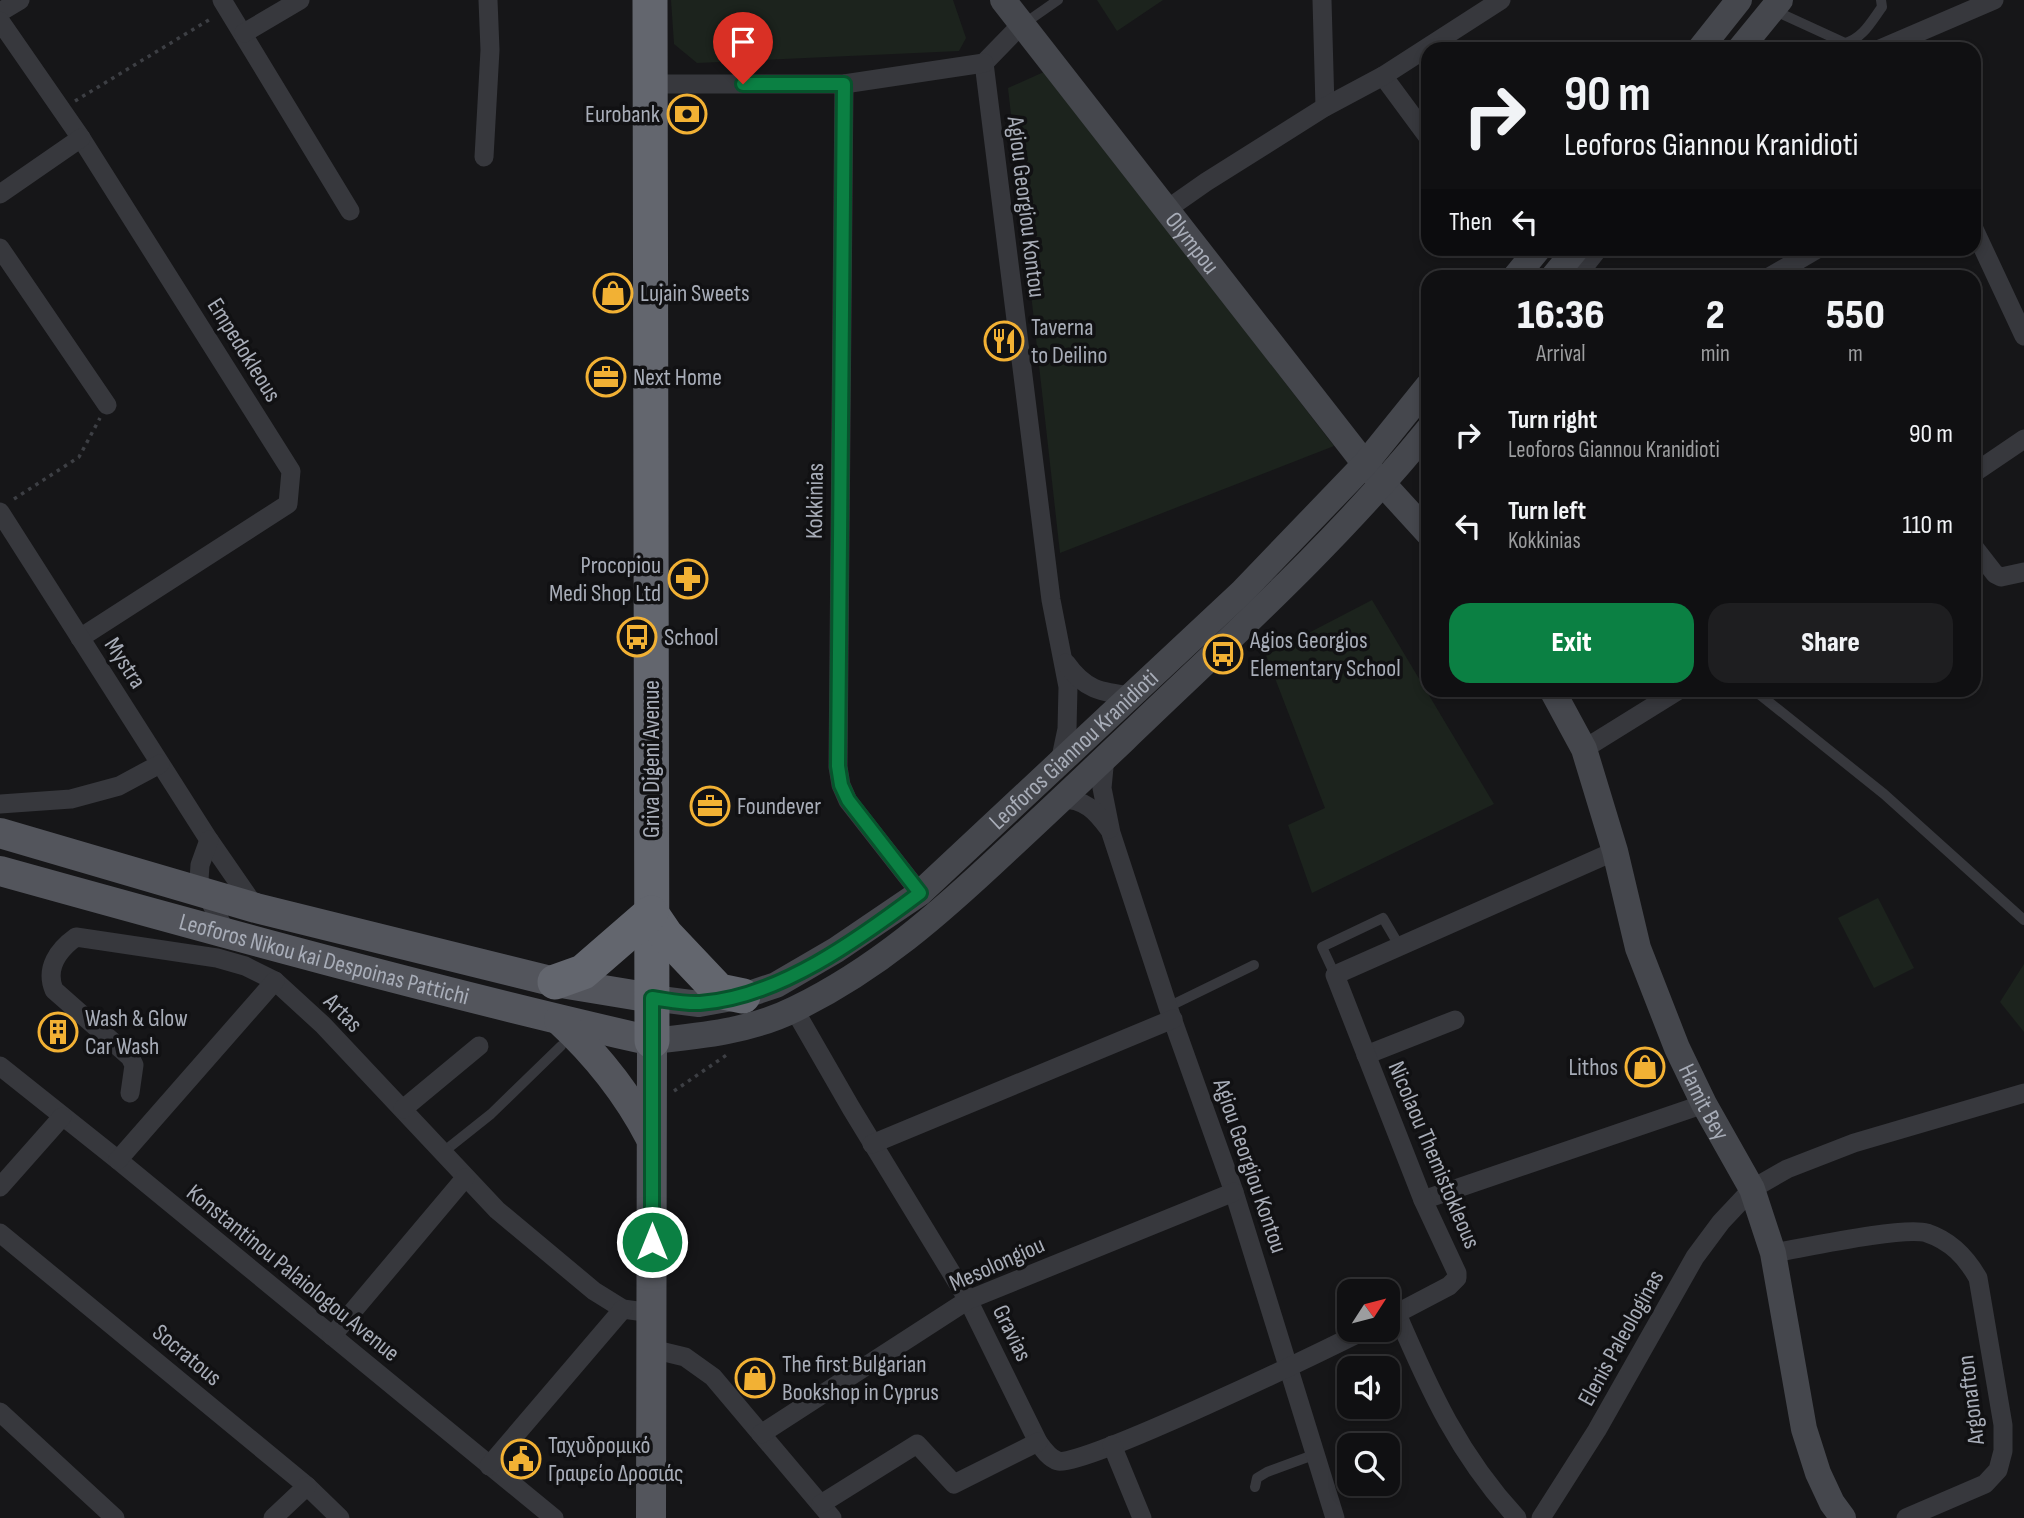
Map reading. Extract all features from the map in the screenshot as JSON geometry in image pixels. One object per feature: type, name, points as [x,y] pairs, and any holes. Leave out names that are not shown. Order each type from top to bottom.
[{"type":"highway","name":"Griva Digeni Avenue","points":[[650,0],[652,1041]]},
{"type":"highway","points":[[555,982],[583,972],[651,913],[666,935],[719,991],[743,996]]},
{"type":"main road","name":"Olympou","points":[[1003,0],[1384,485]]},
{"type":"main road","points":[[1706,42],[1739,0]]},
{"type":"main road","points":[[1746,42],[1776,5]]},
{"type":"main road","points":[[1521,270],[1532,256]]},
{"type":"main road","points":[[1559,270],[1570,256]]},
{"type":"main road","name":"Leoforos Giannou Kranidioti","points":[[652,998],[699,1004],[743,996],[776,985],[836,950],[920,893],[1242,592],[1365,464],[1421,395]]},
{"type":"main road","name":"Leoforos Giannou Kranidioti","points":[[652,1041],[753,1025],[794,1009],[853,975],[911,936],[937,915],[1261,610],[1384,485],[1421,439]]},
{"type":"main road","points":[[1384,485],[1421,525]]},
{"type":"main road","name":"Hamit Bey","points":[[1556,697],[1584,749],[1615,851],[1638,948],[1677,1048],[1704,1104],[1752,1189],[1773,1253],[1804,1429],[1818,1473],[1832,1503],[1843,1518]]},
{"type":"main road","name":"Leoforos Nikou kai Despoinas Pattichi","points":[[0,833],[256,908],[555,982],[652,998]]},
{"type":"main road","name":"Leoforos Nikou kai Despoinas Pattichi","points":[[0,871],[227,934],[560,1033],[652,1041]]},
{"type":"main road","points":[[560,1033],[587,1045],[630,1100],[653,1142]]},
{"type":"main road","name":"Griva Digeni Avenue","points":[[651,1518],[652,1349],[637,1311],[653,1142],[652,1041]]},
{"type":"street","points":[[0,12],[20,0]]},
{"type":"street","points":[[244,33],[300,0]]},
{"type":"street","points":[[484,157],[490,50],[488,0]]},
{"type":"street","points":[[1322,0],[1325,107]]},
{"type":"street","points":[[1436,42],[1501,0]]},
{"type":"street","points":[[1898,42],[1994,0]]},
{"type":"street","points":[[225,4],[350,211]]},
{"type":"street","name":"Empedokleous","points":[[0,21],[81,138],[291,471],[288,504],[80,638]]},
{"type":"street","points":[[651,84],[844,84],[984,63],[1021,25]]},
{"type":"street","points":[[1166,210],[1216,175],[1325,107],[1383,76],[1421,52]]},
{"type":"street","name":"Agiou Georgiou Kontou","points":[[984,63],[1051,600],[1069,708],[1060,762]]},
{"type":"street","points":[[1383,76],[1421,128]]},
{"type":"street","name":"Kokkinias","points":[[844,84],[838,766],[841,785],[848,800],[920,893]]},
{"type":"street","points":[[0,194],[81,138]]},
{"type":"street","points":[[1981,244],[2024,336]]},
{"type":"street","points":[[0,248],[107,405]]},
{"type":"street","points":[[1582,270],[1593,256]]},
{"type":"street","points":[[1780,270],[1805,256]]},
{"type":"street","points":[[1981,468],[2024,439]]},
{"type":"street","name":"Mystra","points":[[6,507],[80,638],[209,840],[256,908]]},
{"type":"street","points":[[1981,556],[1995,574],[2001,577],[2024,572]]},
{"type":"street","points":[[1063,660],[1078,680],[1089,687],[1101,692],[1132,696]]},
{"type":"street","points":[[1584,749],[1668,697]]},
{"type":"street","name":"Agiou Georgiou Kontou","points":[[1105,757],[1102,788],[1111,833],[1234,1192],[1335,1518]]},
{"type":"street","points":[[0,804],[71,799],[119,786],[160,764]]},
{"type":"street","name":"Agiou Georgiou Kontou","points":[[1061,799],[1076,799],[1092,808],[1111,833]]},
{"type":"street","points":[[209,840],[199,874],[204,892],[227,934]]},
{"type":"street","points":[[1335,975],[1615,851]]},
{"type":"street","name":"Artas","points":[[130,1093],[135,1065],[127,1052],[54,990],[49,977],[52,964],[66,944],[76,937],[217,958],[245,965],[275,981],[323,1025],[466,1178],[516,1226],[594,1291],[637,1311]]},
{"type":"street","name":"Nicolaou Themistokleous","points":[[1335,975],[1457,1278],[1449,1286],[1400,1312]]},
{"type":"street","points":[[118,1160],[275,981]]},
{"type":"street","name":"Gravias","points":[[794,1009],[872,1144],[968,1300],[1038,1442],[1048,1455],[1058,1461],[1072,1460],[1290,1368]]},
{"type":"street","points":[[872,1144],[1171,1013]]},
{"type":"street","points":[[1366,1055],[1455,1020]]},
{"type":"street","points":[[403,1109],[479,1046]]},
{"type":"street","name":"Konstantinou Palaiologou Avenue","points":[[0,1066],[554,1518]]},
{"type":"street","name":"Elenis Paleologinas","points":[[1541,1518],[1597,1430],[1695,1256],[1721,1222],[1752,1189],[1787,1169],[1854,1143],[2024,1093]]},
{"type":"street","points":[[1423,1199],[1704,1104]]},
{"type":"street","points":[[0,1187],[62,1117]]},
{"type":"street","points":[[332,1336],[466,1178]]},
{"type":"street","name":"Mesolongiou","points":[[761,1434],[968,1300],[1234,1192]]},
{"type":"street","name":"Argonafton","points":[[1773,1253],[1889,1234],[1924,1232],[1946,1241],[1966,1257],[1978,1278],[2003,1424],[2003,1451],[1998,1470],[1985,1485],[1906,1518]]},
{"type":"street","name":"Socratous","points":[[0,1233],[307,1486],[340,1518]]},
{"type":"street","points":[[489,1466],[637,1311]]},
{"type":"street","points":[[1400,1330],[1459,1445],[1491,1490],[1517,1518]]},
{"type":"street","points":[[1290,1368],[1341,1342]]},
{"type":"street","points":[[652,1349],[685,1357],[713,1377],[826,1511],[917,1444],[954,1483],[1038,1442]]},
{"type":"street","points":[[0,1412],[115,1518]]},
{"type":"street","points":[[1112,1445],[1142,1518]]},
{"type":"street","points":[[273,1518],[307,1486]]},
{"type":"lane","points":[[1021,25],[1058,0]]},
{"type":"lane","points":[[1848,42],[1863,34],[1882,7],[1881,0]]},
{"type":"lane","points":[[1776,5],[1843,42]]},
{"type":"lane","points":[[1763,697],[1884,794],[2024,920]]},
{"type":"lane","points":[[1335,975],[1322,947],[1383,918],[1399,947]]},
{"type":"lane","points":[[1171,1013],[1254,965]]},
{"type":"lane","points":[[442,1153],[491,1114],[560,1033]]},
{"type":"lane","points":[[1255,1487],[1257,1478],[1267,1472],[1316,1454]]},
{"type":"path","points":[[61,110],[225,4]]},
{"type":"path","points":[[6,507],[79,457],[107,405]]},
{"type":"path","points":[[672,1093],[735,1049]]},
{"type":"shaded area","points":[[671,0],[953,0],[966,38],[959,51],[697,63],[674,44]]},
{"type":"shaded area","points":[[1097,0],[1163,0],[1117,31]]},
{"type":"shaded area","points":[[1046,71],[1334,446],[1060,553],[1008,88]]},
{"type":"shaded area","points":[[1372,600],[1421,682],[1421,697],[1430,697],[1494,804],[1312,893],[1288,825],[1325,808],[1266,655]]},
{"type":"shaded area","points":[[1878,898],[1914,968],[1874,988],[1838,918]]},
{"type":"shaded area","points":[[2024,964],[2024,1032],[2000,1002]]},
{"type":"place","name":"Eurobank","points":[[687,114]]},
{"type":"place","name":"Lujain Sweets","points":[[613,293]]},
{"type":"place","name":"Taverna to Deilino","points":[[1004,341]]},
{"type":"place","name":"Next Home","points":[[606,377]]},
{"type":"place","name":"Procopiou Medi Shop Ltd","points":[[688,579]]},
{"type":"place","name":"School","points":[[637,637]]},
{"type":"place","name":"Agios Georgios Elementary School","points":[[1223,654]]},
{"type":"place","name":"Foundever","points":[[710,806]]},
{"type":"place","name":"Wash & Glow Car Wash","points":[[58,1032]]},
{"type":"place","name":"Lithos","points":[[1645,1067]]},
{"type":"place","name":"The first Bulgarian Bookshop in Cyprus","points":[[755,1378]]},
{"type":"place","name":"Ταχυδρομικό Γραφείο Δροσιάς","points":[[521,1459]]},
{"type":"route","points":[[652,1242],[652,998],[699,1004],[743,996],[776,985],[836,950],[920,893],[848,800],[841,785],[838,766],[844,84],[743,84]]}]
